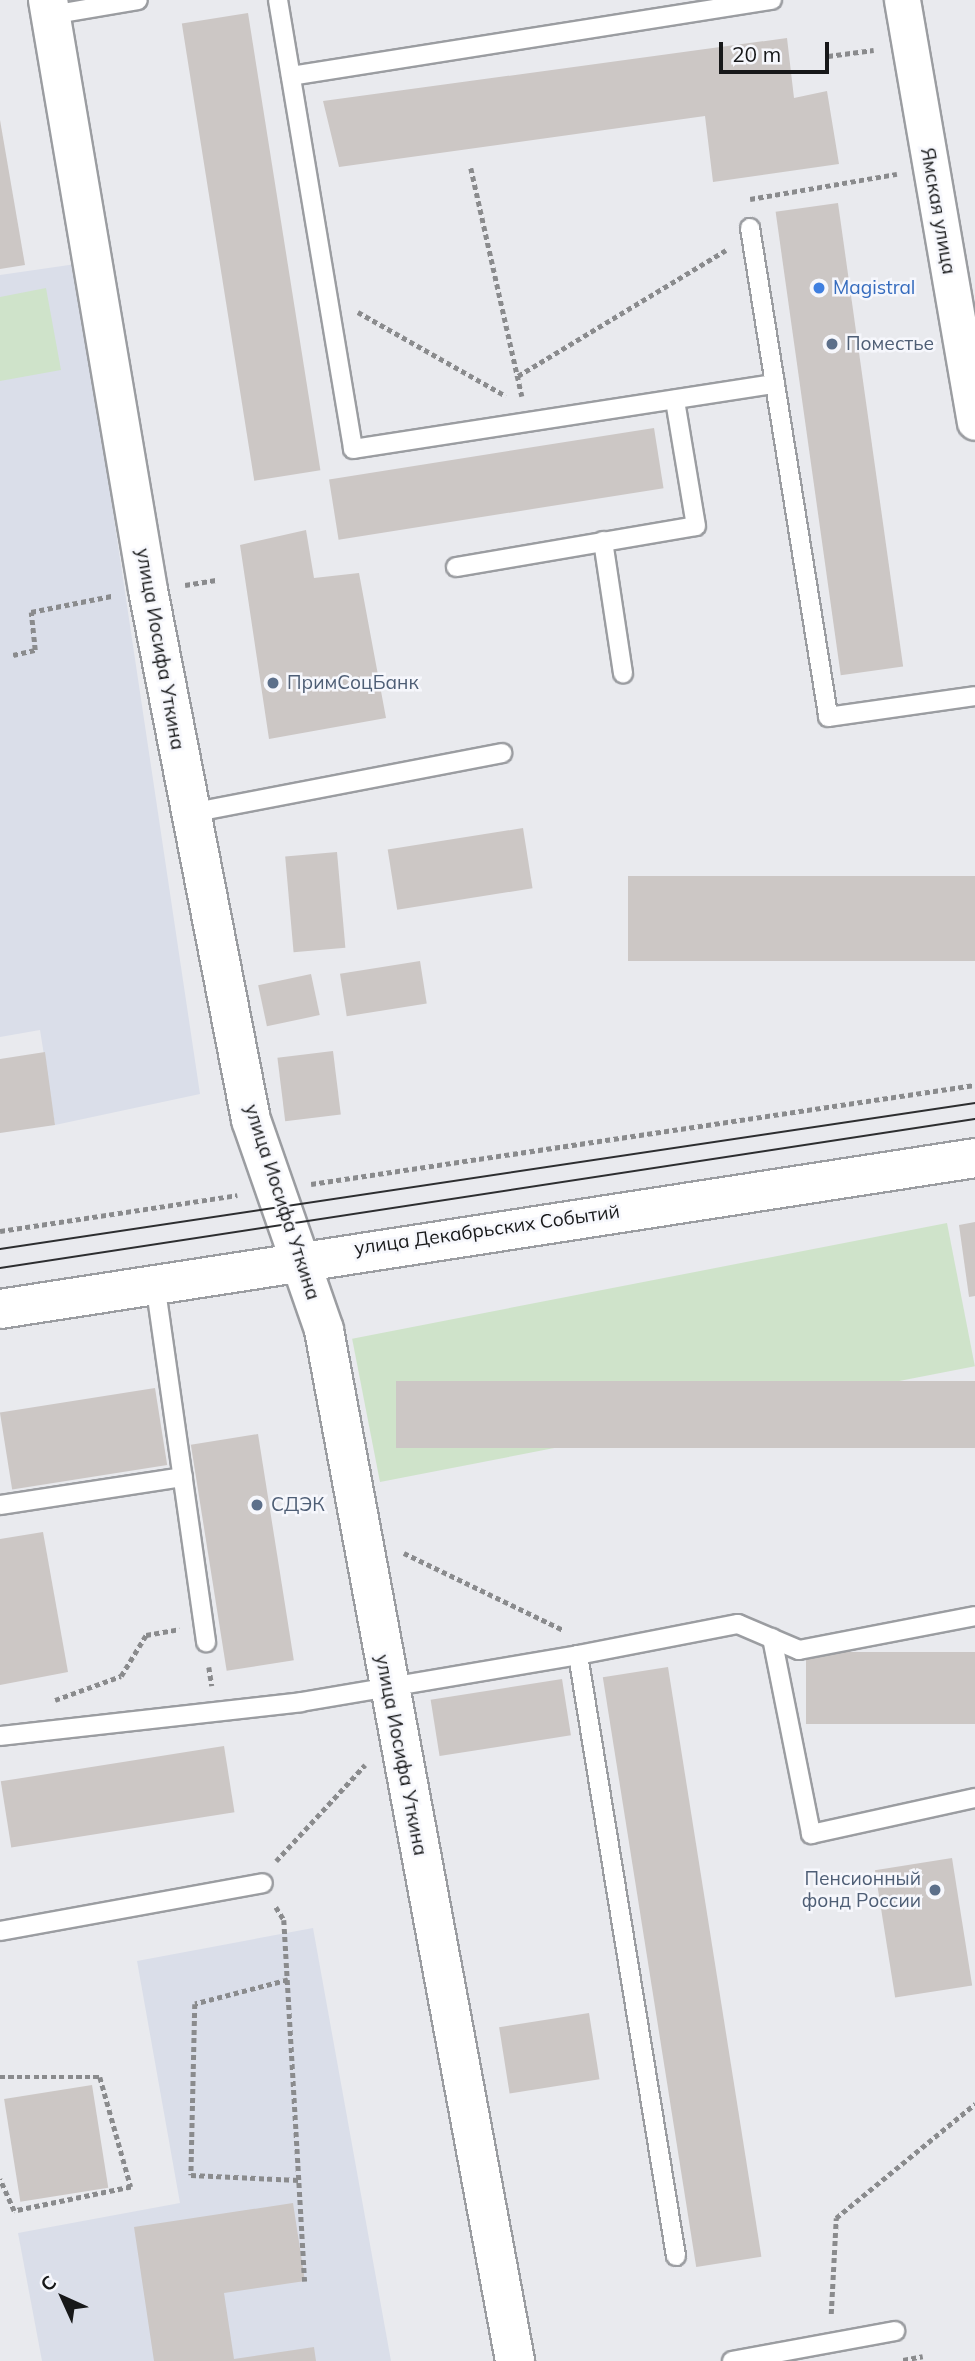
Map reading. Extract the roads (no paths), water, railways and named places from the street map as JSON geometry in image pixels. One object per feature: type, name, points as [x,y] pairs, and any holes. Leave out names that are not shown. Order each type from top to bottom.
[{"type":"street","name":"Ямская улица","points":[[902,0],[975,422]]},
{"type":"street","name":"улица Иосифа Уткина","points":[[49,8],[148,590],[251,1120],[302,1258],[324,1330],[387,1686],[515,2361]]},
{"type":"street","name":"улица Декабрьских Событий","points":[[0,1309],[302,1258],[975,1158]]},
{"type":"lane","points":[[49,8],[138,0]]},
{"type":"lane","points":[[278,0],[353,449],[775,384]]},
{"type":"lane","points":[[291,76],[772,0]]},
{"type":"lane","points":[[751,232],[828,717],[975,696]]},
{"type":"lane","points":[[456,567],[696,526],[675,400]]},
{"type":"lane","points":[[603,541],[623,673]]},
{"type":"lane","points":[[191,813],[502,753]]},
{"type":"lane","points":[[155,1283],[205,1633]]},
{"type":"lane","points":[[0,1505],[183,1477]]},
{"type":"lane","points":[[0,1736],[215,1712],[578,1655],[738,1625],[799,1650],[975,1616]]},
{"type":"lane","points":[[772,1639],[811,1834],[975,1798]]},
{"type":"lane","points":[[578,1655],[676,2256]]},
{"type":"lane","points":[[0,1931],[258,1884]]},
{"type":"lane","points":[[732,2361],[895,2330]]},
{"type":"tram line","points":[[0,1249],[975,1103]]},
{"type":"tram line","points":[[0,1268],[975,1119]]},
{"type":"place","name":"Magistral","points":[[819,288]]},
{"type":"place","name":"Поместье","points":[[832,344]]},
{"type":"place","name":"ПримСоцБанк","points":[[273,683]]},
{"type":"place","name":"СДЭК","points":[[257,1505]]},
{"type":"place","name":"Пенсионный фонд России","points":[[935,1890]]}]
